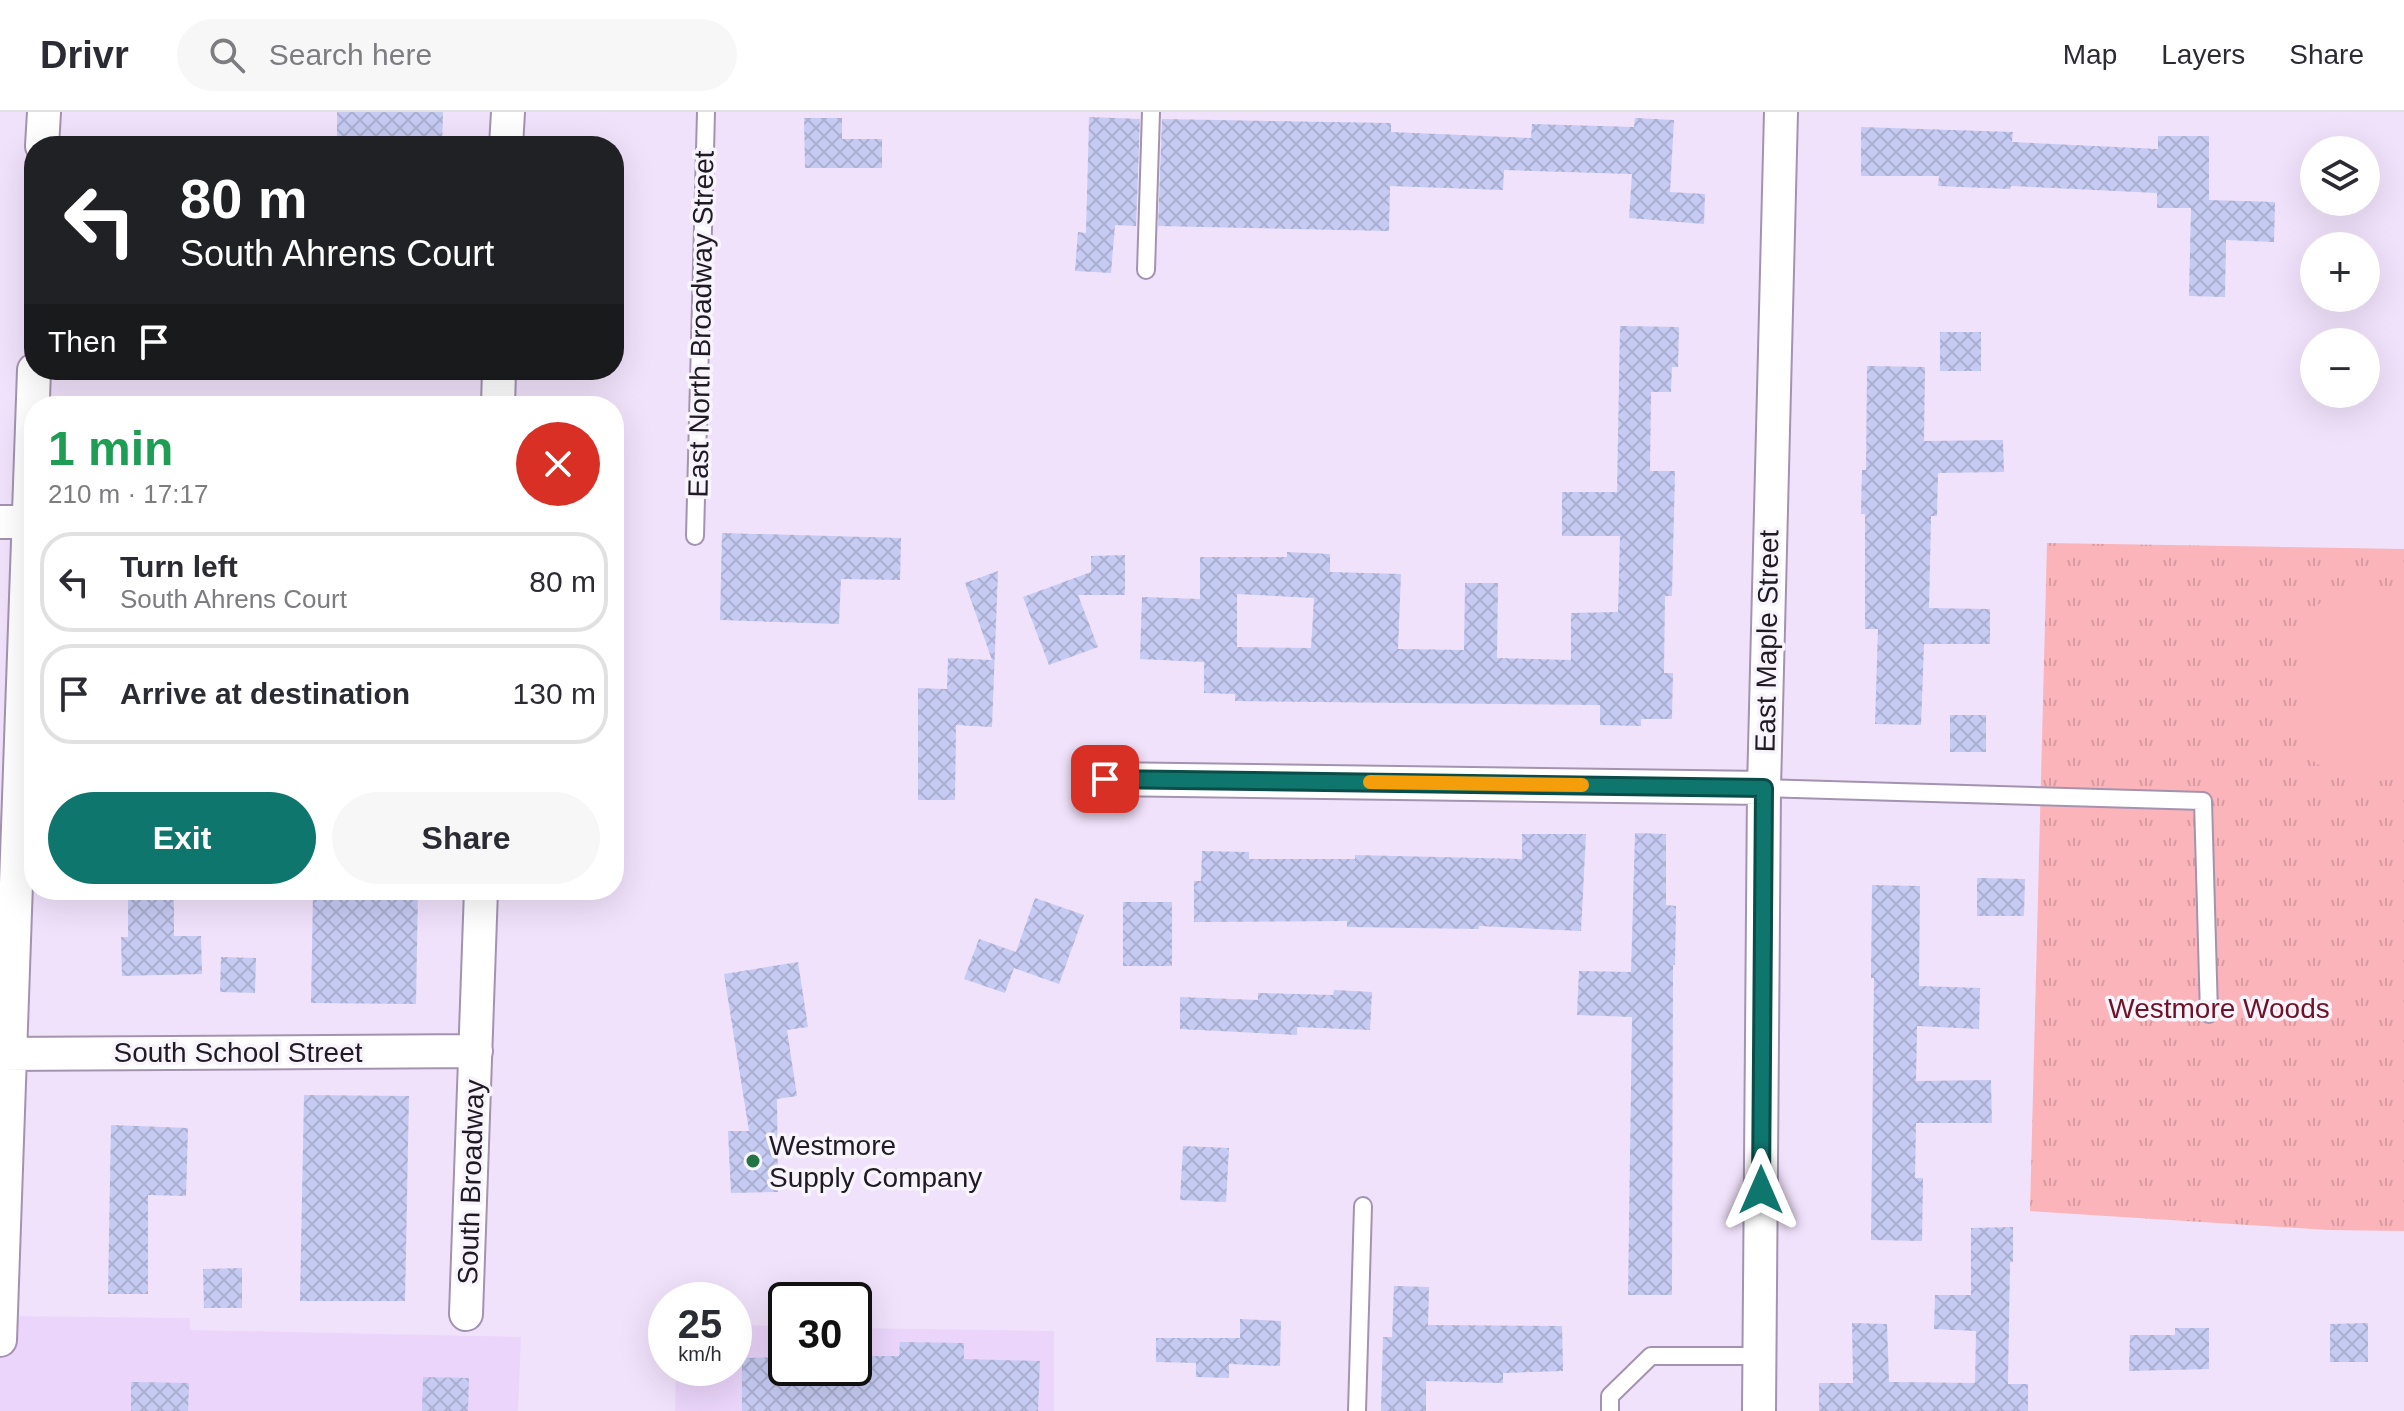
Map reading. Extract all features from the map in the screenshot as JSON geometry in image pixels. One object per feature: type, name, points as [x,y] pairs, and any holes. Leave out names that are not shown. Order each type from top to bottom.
[{"type":"street","points":[[43,136],[44,112]]},
{"type":"street","points":[[507,136],[508,112]]},
{"type":"street","name":"East Maple Street","points":[[1759,1411],[1764,788],[1781,112]]},
{"type":"street","points":[[0,1340],[14,522],[24,446]]},
{"type":"street","points":[[1105,779],[1764,788]]},
{"type":"street","name":"South Broadway","points":[[466,1314],[481,900]]},
{"type":"street","name":"South School Street","points":[[5,1054],[476,1051]]},
{"type":"lane","name":"East North Broadway Street","points":[[695,536],[706,112]]},
{"type":"lane","points":[[1146,270],[1151,112]]},
{"type":"lane","points":[[1764,788],[2203,801],[2209,1014]]},
{"type":"lane","points":[[1357,1411],[1363,1206]]},
{"type":"lane","points":[[1610,1411],[1610,1396],[1651,1356],[1760,1356]]},
{"type":"shaded area","points":[[0,1316],[190,1318],[190,1330],[521,1337],[518,1411],[0,1411]]},
{"type":"shaded area","points":[[752,1325],[768,1326],[768,1386],[872,1386],[872,1328],[1054,1331],[1054,1411],[675,1411],[676,1386],[752,1386]]},
{"type":"green space","name":"Westmore Woods","points":[[2047,543],[2404,549],[2404,1231],[2328,1230],[2030,1211]]},
{"type":"green space","points":[[2329,596],[2404,598],[2404,779],[2375,781],[2336,775],[2296,751],[2308,626],[2315,607]]},
{"type":"building","points":[[337,112],[443,112],[442,136],[337,136]]},
{"type":"building","points":[[1089,117],[1140,119],[1136,226],[1115,225],[1111,273],[1075,271],[1078,232],[1086,233]]},
{"type":"building","points":[[804,118],[842,118],[842,139],[882,139],[882,168],[805,168]]},
{"type":"building","points":[[1635,118],[1674,120],[1670,192],[1705,194],[1704,224],[1629,218],[1632,174],[1504,170],[1503,190],[1390,186],[1389,231],[1158,226],[1162,119],[1391,123],[1391,132],[1531,138],[1532,124],[1634,127]]},
{"type":"building","points":[[1861,127],[2013,132],[2012,142],[2158,149],[2158,136],[2209,136],[2209,200],[2275,202],[2274,242],[2226,240],[2225,297],[2189,296],[2191,208],[2157,208],[2157,193],[1938,186],[1939,176],[1861,176]]},
{"type":"building","points":[[1620,326],[1679,327],[1678,367],[1672,367],[1671,392],[1651,392],[1650,471],[1675,471],[1672,596],[1665,596],[1664,673],[1673,673],[1672,719],[1641,719],[1641,726],[1600,725],[1600,705],[1235,701],[1235,694],[1204,693],[1204,662],[1140,659],[1142,597],[1200,599],[1200,557],[1287,557],[1287,552],[1330,554],[1330,572],[1401,574],[1398,649],[1464,650],[1465,583],[1498,583],[1497,658],[1571,660],[1571,613],[1618,612],[1620,536],[1562,536],[1562,492],[1617,492]],"holes":[[[1237,594],[1314,598],[1311,648],[1237,647]]]},
{"type":"building","points":[[1940,332],[1981,332],[1981,371],[1940,371]]},
{"type":"building","points":[[1867,366],[1925,367],[1924,441],[2003,440],[2004,472],[1938,473],[1937,516],[1931,516],[1929,608],[1990,609],[1990,644],[1924,644],[1921,725],[1875,724],[1878,629],[1865,629],[1865,514],[1861,514],[1862,470],[1866,470]]},
{"type":"building","points":[[722,533],[901,538],[900,580],[841,579],[839,624],[720,620]]},
{"type":"building","points":[[1125,555],[1125,595],[1078,595],[1098,647],[1049,665],[1023,597],[1091,572],[1091,556]]},
{"type":"building","points":[[998,571],[992,727],[956,725],[955,800],[918,800],[918,688],[947,689],[948,658],[992,660],[965,583]]},
{"type":"building","points":[[1950,715],[1986,715],[1986,752],[1950,752]]},
{"type":"building","points":[[1635,833],[1666,834],[1666,905],[1676,906],[1672,1295],[1628,1295],[1632,1017],[1577,1015],[1579,971],[1631,972]]},
{"type":"building","points":[[1522,834],[1586,834],[1581,931],[1479,926],[1479,929],[1347,927],[1347,921],[1194,922],[1194,881],[1201,881],[1202,851],[1249,852],[1249,859],[1355,859],[1355,855],[1522,859]]},
{"type":"building","points":[[1977,878],[2025,879],[2024,916],[1977,916]]},
{"type":"building","points":[[1872,885],[1920,886],[1919,986],[1980,988],[1979,1029],[1917,1026],[1916,1081],[1991,1080],[1992,1123],[1916,1123],[1915,1178],[1923,1178],[1922,1241],[1871,1240]]},
{"type":"building","points":[[1035,898],[1084,915],[1059,984],[1014,968],[1005,993],[964,979],[979,939],[1016,952]]},
{"type":"building","points":[[128,900],[174,900],[174,936],[201,936],[202,974],[122,976],[121,937],[128,937]]},
{"type":"building","points":[[313,900],[418,900],[416,1004],[311,1003]]},
{"type":"building","points":[[1123,902],[1172,902],[1172,966],[1123,966]]},
{"type":"building","points":[[221,957],[256,958],[255,993],[220,992]]},
{"type":"building","points":[[798,962],[808,1027],[787,1030],[797,1096],[777,1099],[778,1192],[731,1193],[728,1131],[749,1131],[724,974]]},
{"type":"building","points":[[1334,990],[1372,992],[1370,1030],[1297,1027],[1297,1035],[1180,1029],[1180,997],[1258,1000],[1258,993],[1333,995]]},
{"type":"building","points":[[304,1095],[409,1096],[405,1301],[300,1301]]},
{"type":"building","points":[[111,1125],[188,1128],[186,1196],[148,1195],[148,1294],[108,1294]]},
{"type":"building","points":[[1183,1146],[1229,1148],[1226,1202],[1180,1200]]},
{"type":"building","points":[[2013,1227],[2008,1384],[2028,1384],[2028,1411],[1819,1411],[1819,1383],[1853,1383],[1852,1323],[1887,1324],[1889,1382],[1975,1383],[1976,1331],[1934,1329],[1935,1295],[1971,1295],[1971,1228]]},
{"type":"building","points":[[242,1268],[242,1308],[204,1308],[203,1269]]},
{"type":"building","points":[[1394,1286],[1429,1287],[1428,1325],[1562,1326],[1563,1371],[1503,1373],[1503,1383],[1426,1381],[1426,1411],[1381,1411],[1383,1337],[1392,1337]]},
{"type":"building","points":[[1240,1319],[1281,1321],[1280,1366],[1229,1364],[1229,1378],[1196,1377],[1196,1363],[1156,1362],[1156,1338],[1240,1338]]},
{"type":"building","points":[[2368,1323],[2368,1362],[2330,1362],[2330,1324]]},
{"type":"building","points":[[2175,1328],[2209,1328],[2209,1369],[2129,1371],[2130,1335],[2175,1335]]},
{"type":"building","points":[[900,1342],[964,1343],[964,1359],[1040,1361],[1038,1411],[742,1411],[742,1386],[752,1386],[752,1358],[768,1357],[768,1386],[872,1386],[872,1356],[899,1356]]},
{"type":"building","points":[[423,1377],[469,1378],[468,1411],[422,1411]]},
{"type":"building","points":[[131,1382],[189,1383],[188,1411],[131,1411]]},
{"type":"slow traffic","points":[[1370,782],[1582,785]]},
{"type":"place","name":"Westmore Supply Company","points":[[753,1161]]},
{"type":"route","points":[[1105,779],[1764,788],[1761,1190]]}]
